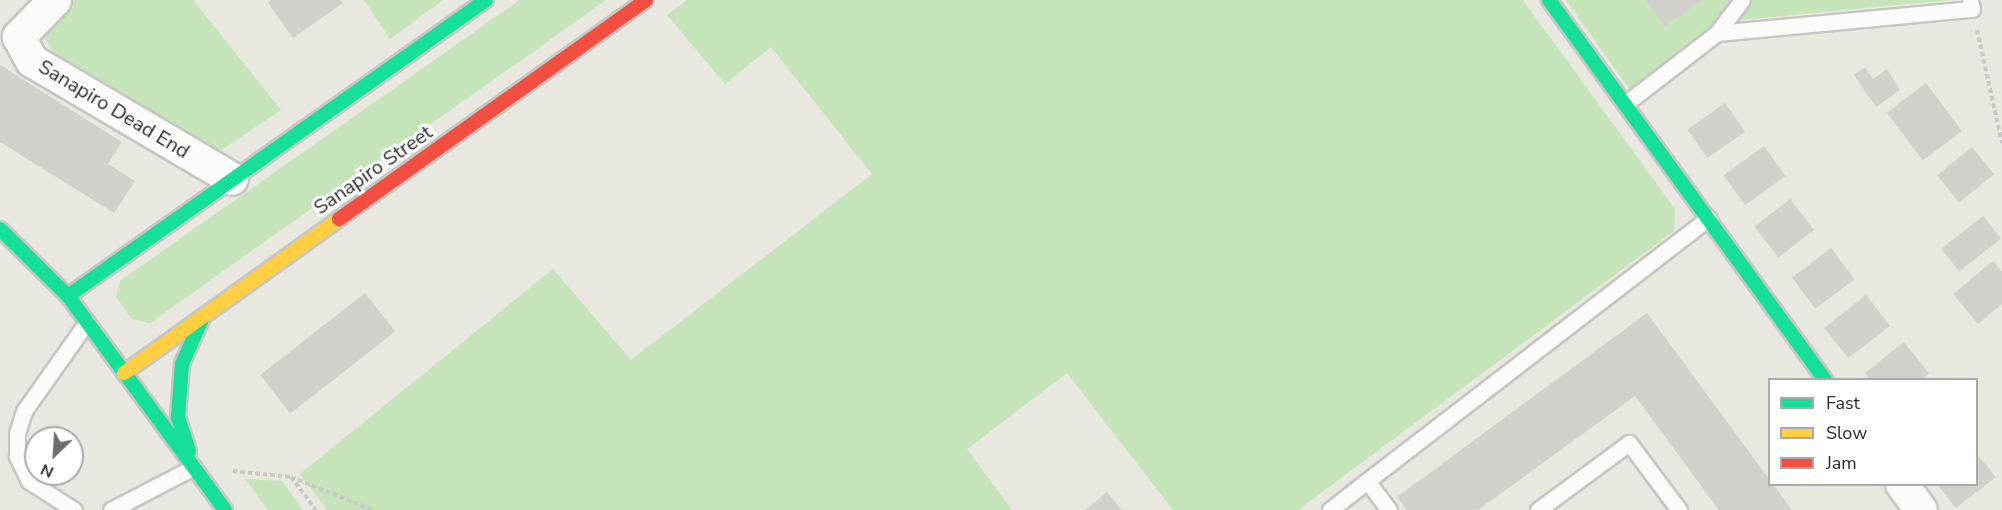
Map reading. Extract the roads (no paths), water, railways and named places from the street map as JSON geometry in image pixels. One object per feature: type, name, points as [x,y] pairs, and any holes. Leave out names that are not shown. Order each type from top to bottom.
[{"type":"main road","points":[[68,296],[486,0]]},
{"type":"main road","name":"Sanapiro Street","points":[[124,373],[646,0]]},
{"type":"main road","points":[[1549,0],[1825,378]]},
{"type":"main road","points":[[0,229],[68,296],[225,510]]},
{"type":"main road","points":[[194,467],[178,417],[182,364],[204,315]]},
{"type":"street","name":"Sanapiro Dead End","points":[[55,0],[19,37],[32,61],[232,179]]},
{"type":"street","points":[[1903,486],[1921,510]]},
{"type":"lane","points":[[1625,104],[1717,33],[1742,0]]},
{"type":"lane","points":[[1717,33],[1971,4]]},
{"type":"lane","points":[[1330,510],[1707,218]]},
{"type":"lane","points":[[74,510],[29,481],[16,456],[17,433],[24,411],[87,322]]},
{"type":"lane","points":[[1538,510],[1629,443],[1678,510]]},
{"type":"lane","points":[[111,510],[194,467]]},
{"type":"lane","points":[[1367,482],[1389,510]]}]
